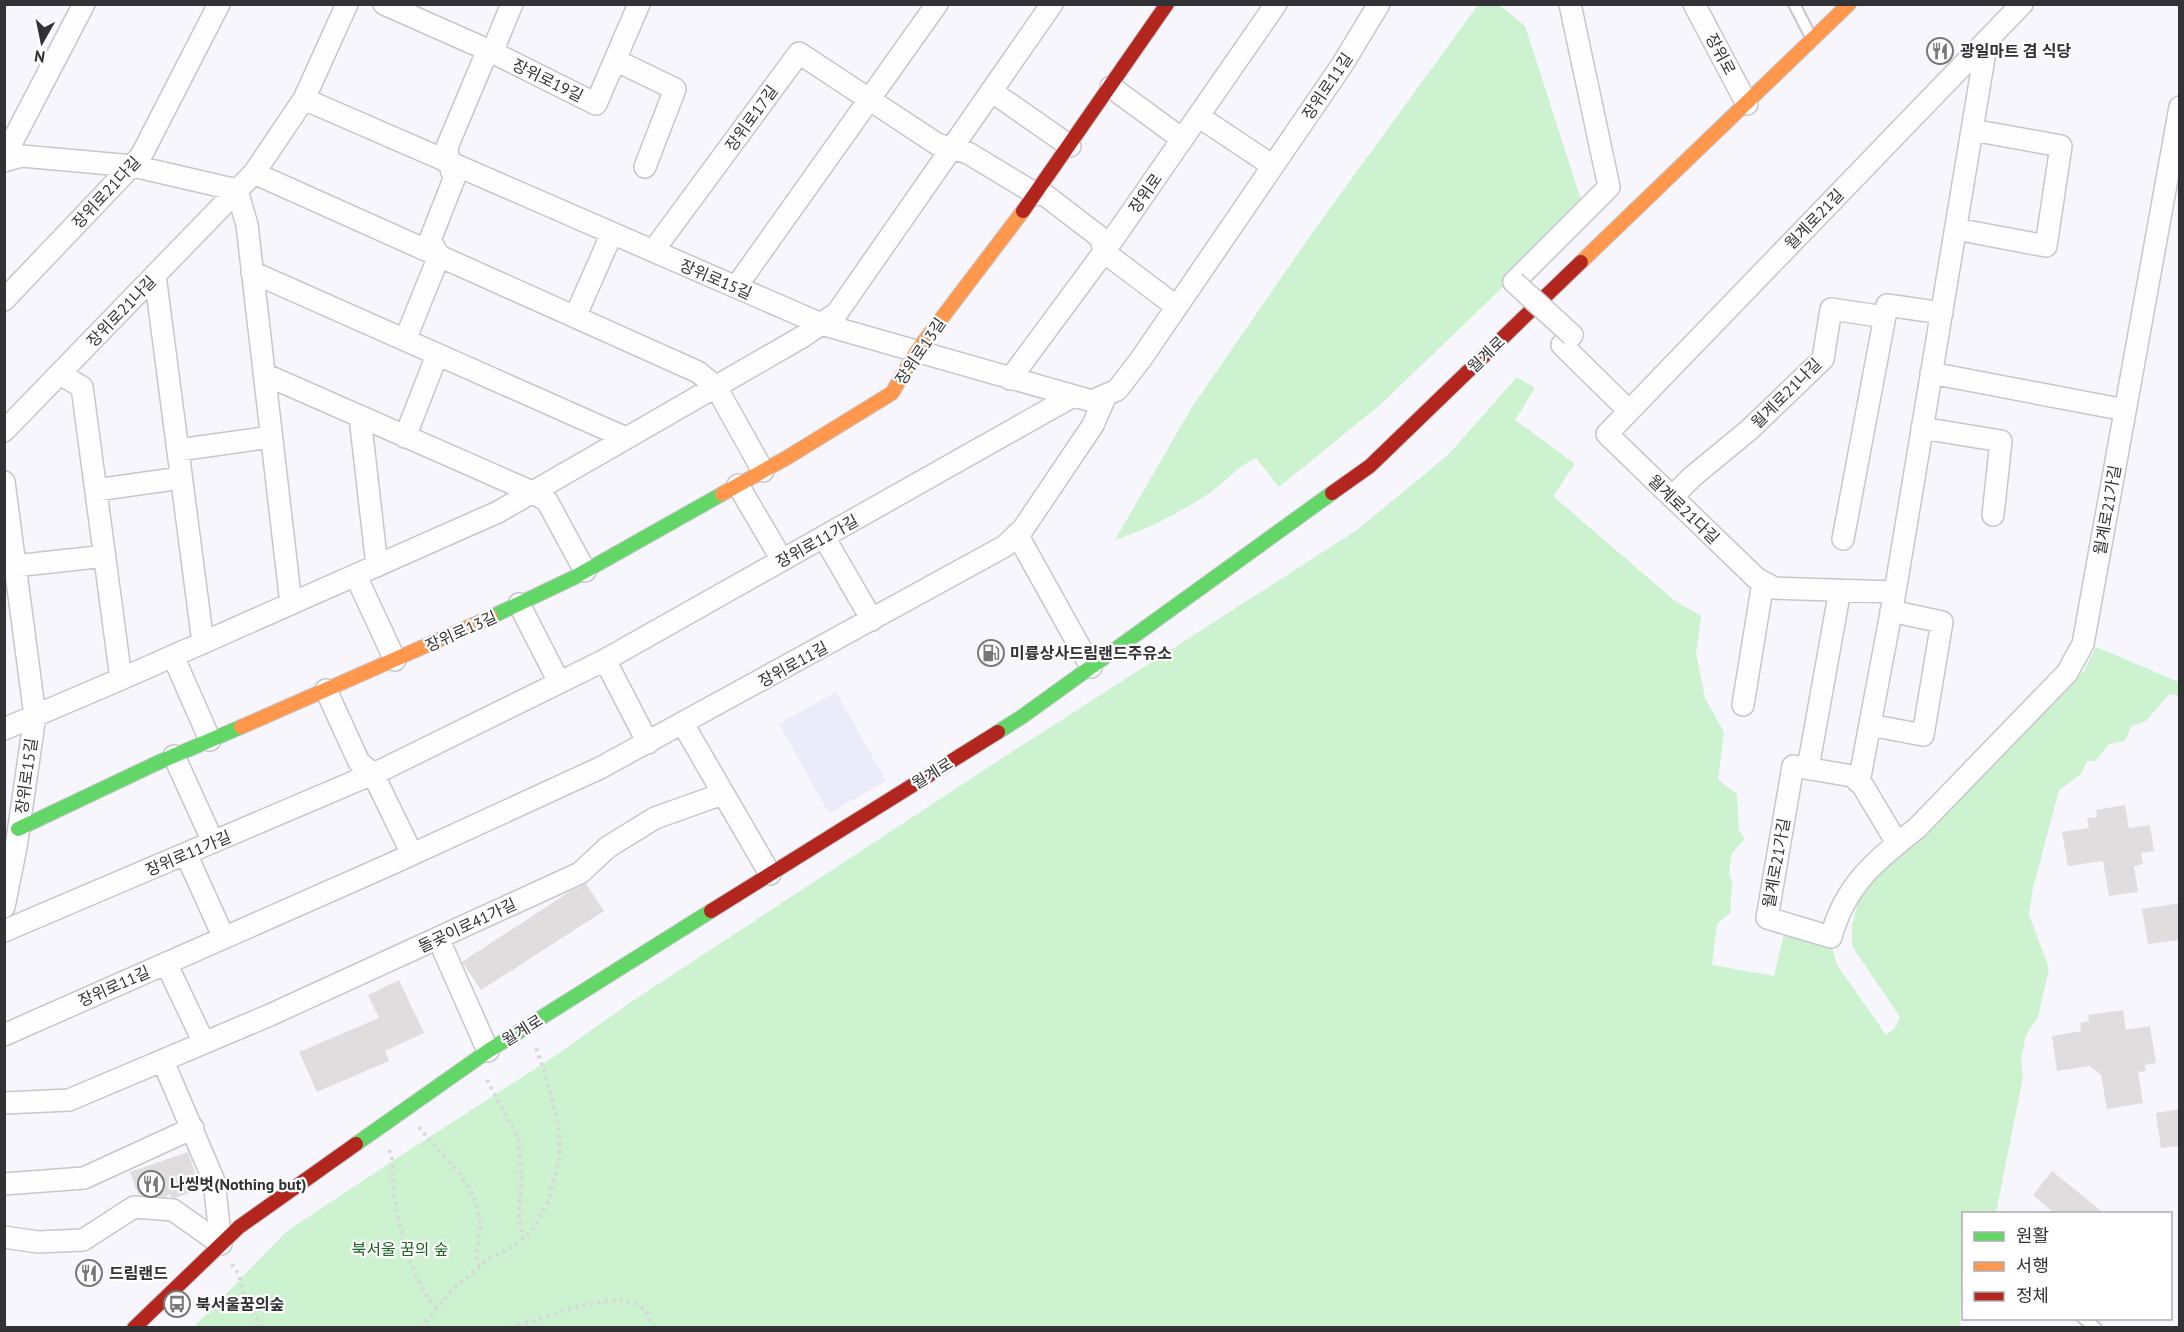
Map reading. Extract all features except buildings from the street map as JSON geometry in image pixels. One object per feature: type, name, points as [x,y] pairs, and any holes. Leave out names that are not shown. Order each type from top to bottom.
[{"type":"main road","name":"장위로13길","points":[[18,829],[174,756],[519,604],[585,571],[763,471],[892,393],[916,352],[1036,194],[1167,4]]},
{"type":"main road","name":"월계로","points":[[134,1328],[239,1227],[405,1109],[528,1026],[1023,716],[1370,466],[1850,4]]},
{"type":"street","points":[[5,161],[11,144],[84,4]]},
{"type":"street","name":"장위로21다길","points":[[4,300],[141,156],[219,4]]},
{"type":"street","name":"장위로21나길","points":[[4,431],[254,173],[304,99],[347,4]]},
{"type":"street","name":"장위로19길","points":[[384,4],[490,51],[596,104],[639,4]]},
{"type":"street","points":[[439,256],[430,240],[454,178],[447,147],[484,58],[490,51],[512,4]]},
{"type":"street","points":[[736,287],[937,4]]},
{"type":"street","name":"장위로15길","points":[[4,729],[498,512],[802,337],[837,313],[1052,4]]},
{"type":"street","name":"장위로","points":[[1010,379],[1104,252],[1276,4]]},
{"type":"street","name":"장위로11길","points":[[4,1035],[600,768],[1005,546],[1023,528],[1093,425],[1106,395],[1117,390],[1177,307],[1342,65],[1379,4]]},
{"type":"street","points":[[1570,4],[1609,187],[1514,282],[1572,335],[1562,345],[1629,411]]},
{"type":"street","name":"장위로","points":[[1694,4],[1747,104]]},
{"type":"street","name":"월계로21길","points":[[1607,434],[2022,4]]},
{"type":"street","points":[[1859,782],[1893,602],[1987,40]]},
{"type":"street","name":"장위로17길","points":[[653,251],[799,53],[870,99]]},
{"type":"street","points":[[615,60],[675,89],[645,167]]},
{"type":"street","points":[[1111,87],[1182,139]]},
{"type":"street","points":[[991,91],[1070,146]]},
{"type":"street","name":"장위로15길","points":[[304,99],[821,324]]},
{"type":"street","points":[[870,99],[937,144],[968,153],[1036,194],[1045,195],[1101,238],[1104,252],[1177,307]]},
{"type":"street","name":"월계로21가길","points":[[1808,768],[1793,766],[1767,918],[1831,937],[1848,894],[1881,856],[1917,828],[2067,673],[2083,644],[2180,107]]},
{"type":"street","points":[[1198,116],[1274,166]]},
{"type":"street","points":[[1956,229],[2046,246],[2061,146],[1972,130]]},
{"type":"street","points":[[5,161],[22,156],[133,166],[237,190],[247,225],[291,604]]},
{"type":"street","points":[[254,173],[698,372],[716,387],[763,471]]},
{"type":"street","points":[[575,316],[612,233]]},
{"type":"street","points":[[405,340],[439,256]]},
{"type":"street","points":[[252,272],[626,438]]},
{"type":"street","points":[[155,275],[203,643]]},
{"type":"street","points":[[1843,539],[1887,305],[1942,313]]},
{"type":"street","name":"월계로21나길","points":[[1672,497],[1692,477],[1749,430],[1822,359],[1831,309],[1885,317]]},
{"type":"street","points":[[821,324],[1092,401],[1106,395]]},
{"type":"street","points":[[405,437],[437,355]]},
{"type":"street","points":[[1931,373],[2125,410]]},
{"type":"street","points":[[60,374],[82,387],[121,679]]},
{"type":"street","points":[[264,374],[532,492],[547,501],[585,571]]},
{"type":"street","name":"장위로11가길","points":[[4,932],[372,774],[605,660],[1073,396]]},
{"type":"street","points":[[360,417],[377,566]]},
{"type":"street","points":[[1922,428],[2001,441],[1993,515]]},
{"type":"street","name":"월계로21다길","points":[[1607,434],[1756,578],[1774,588],[1840,590],[1893,602]]},
{"type":"street","points":[[178,450],[271,437]]},
{"type":"street","points":[[96,490],[182,478]]},
{"type":"street","name":"장위로15길","points":[[4,482],[15,566],[12,593],[35,716],[4,907]]},
{"type":"street","points":[[738,485],[782,560]]},
{"type":"street","points":[[1017,534],[1091,667]]},
{"type":"street","points":[[824,537],[872,620]]},
{"type":"street","points":[[15,566],[105,556]]},
{"type":"street","points":[[356,576],[395,660]]},
{"type":"street","points":[[1743,705],[1763,582]]},
{"type":"street","points":[[1840,590],[1808,768],[1852,776],[1859,782],[1897,843]]},
{"type":"street","points":[[1870,724],[1923,735],[1942,622],[1893,602]]},
{"type":"street","points":[[519,604],[560,682]]},
{"type":"street","points":[[173,656],[210,740]]},
{"type":"street","points":[[605,660],[648,742]]},
{"type":"street","points":[[326,690],[359,762],[372,774],[412,854]]},
{"type":"street","points":[[683,724],[770,874]]},
{"type":"street","points":[[174,756],[213,842]]},
{"type":"street","name":"돌곶이로41가길","points":[[4,1103],[69,1100],[163,1061],[580,873],[608,847],[655,818],[722,794]]},
{"type":"street","points":[[186,854],[224,938]]},
{"type":"street","name":"월계로","points":[[438,938],[481,1056]]},
{"type":"street","points":[[166,963],[204,1043]]},
{"type":"street","points":[[163,1061],[214,1181],[218,1247]]},
{"type":"street","points":[[4,1184],[84,1178],[193,1128]]},
{"type":"street","points":[[4,1237],[38,1242],[83,1240],[134,1207],[173,1210],[218,1247]]},
{"type":"lane","points":[[1794,4],[1812,40]]},
{"type":"path","points":[[421,1328],[453,1290],[490,1258],[513,1247],[532,1231],[548,1201],[560,1158],[559,1129],[548,1083],[528,1026]]},
{"type":"path","points":[[481,1056],[519,1140],[521,1174],[519,1217],[523,1239]]},
{"type":"path","points":[[405,1109],[436,1148],[463,1176],[471,1190],[481,1223],[476,1256],[480,1267]]},
{"type":"path","points":[[379,1128],[394,1160],[392,1183],[410,1259],[424,1294],[437,1310]]},
{"type":"path","points":[[218,1247],[239,1275],[245,1299],[262,1328]]},
{"type":"path","points":[[511,1328],[574,1308],[612,1301],[631,1302],[645,1309],[652,1328]]},
{"type":"shaded area","points":[[836,692],[886,781],[829,813],[779,724]]},
{"type":"green space","points":[[1478,5],[1499,5],[1525,26],[1584,209],[1381,404],[1279,487],[1256,458],[1243,465],[1220,485],[1186,508],[1151,526],[1115,540],[1192,407],[1315,229]]},
{"type":"green space","name":"북서울 꿈의 숲","points":[[1517,377],[1535,388],[1515,420],[1575,464],[1553,496],[1675,601],[1701,616],[1696,653],[1705,698],[1724,732],[1718,780],[1737,794],[1739,830],[1745,839],[1732,853],[1729,872],[1732,883],[1730,913],[1717,924],[1712,965],[1774,976],[1785,930],[1832,948],[1837,965],[1886,1035],[1895,1028],[1900,1017],[1852,946],[1852,925],[1860,894],[1877,873],[1928,827],[2084,671],[2096,647],[2179,682],[2179,696],[2169,694],[2146,721],[2131,726],[2125,741],[2109,744],[2095,761],[2087,761],[2081,774],[2059,790],[2033,888],[2029,915],[2049,968],[2038,1017],[2026,1035],[2021,1060],[2023,1077],[1996,1212],[1962,1212],[1960,1327],[193,1328],[287,1231],[555,1056],[631,1002],[1004,757],[1357,530],[1448,455]]},
{"type":"traffic: fast","points":[[998,732],[1332,493]]},
{"type":"traffic: fast","points":[[491,617],[573,578],[722,494]]},
{"type":"traffic: fast","points":[[18,829],[157,763],[241,727]]},
{"type":"traffic: fast","points":[[356,1144],[488,1051],[711,911]]},
{"type":"traffic: slow","points":[[1581,262],[1849,4]]},
{"type":"traffic: slow","points":[[722,494],[788,457],[892,393],[916,352],[1023,211]]},
{"type":"traffic: slow","points":[[241,727],[491,617]]},
{"type":"traffic: jam","points":[[1023,211],[1167,4]]},
{"type":"traffic: jam","points":[[1332,493],[1370,466],[1581,262]]},
{"type":"traffic: jam","points":[[711,911],[998,732]]},
{"type":"traffic: jam","points":[[134,1328],[239,1227],[356,1144]]},
{"type":"place","name":"광일마트 겸 식당","points":[[1940,51]]},
{"type":"place","name":"미륭상사드림랜드주유소","points":[[991,653]]},
{"type":"place","name":"나씽벗(Nothing but)","points":[[151,1184]]},
{"type":"place","name":"드림랜드","points":[[89,1273]]},
{"type":"place","name":"북서울꿈의숲","points":[[177,1304]]}]
